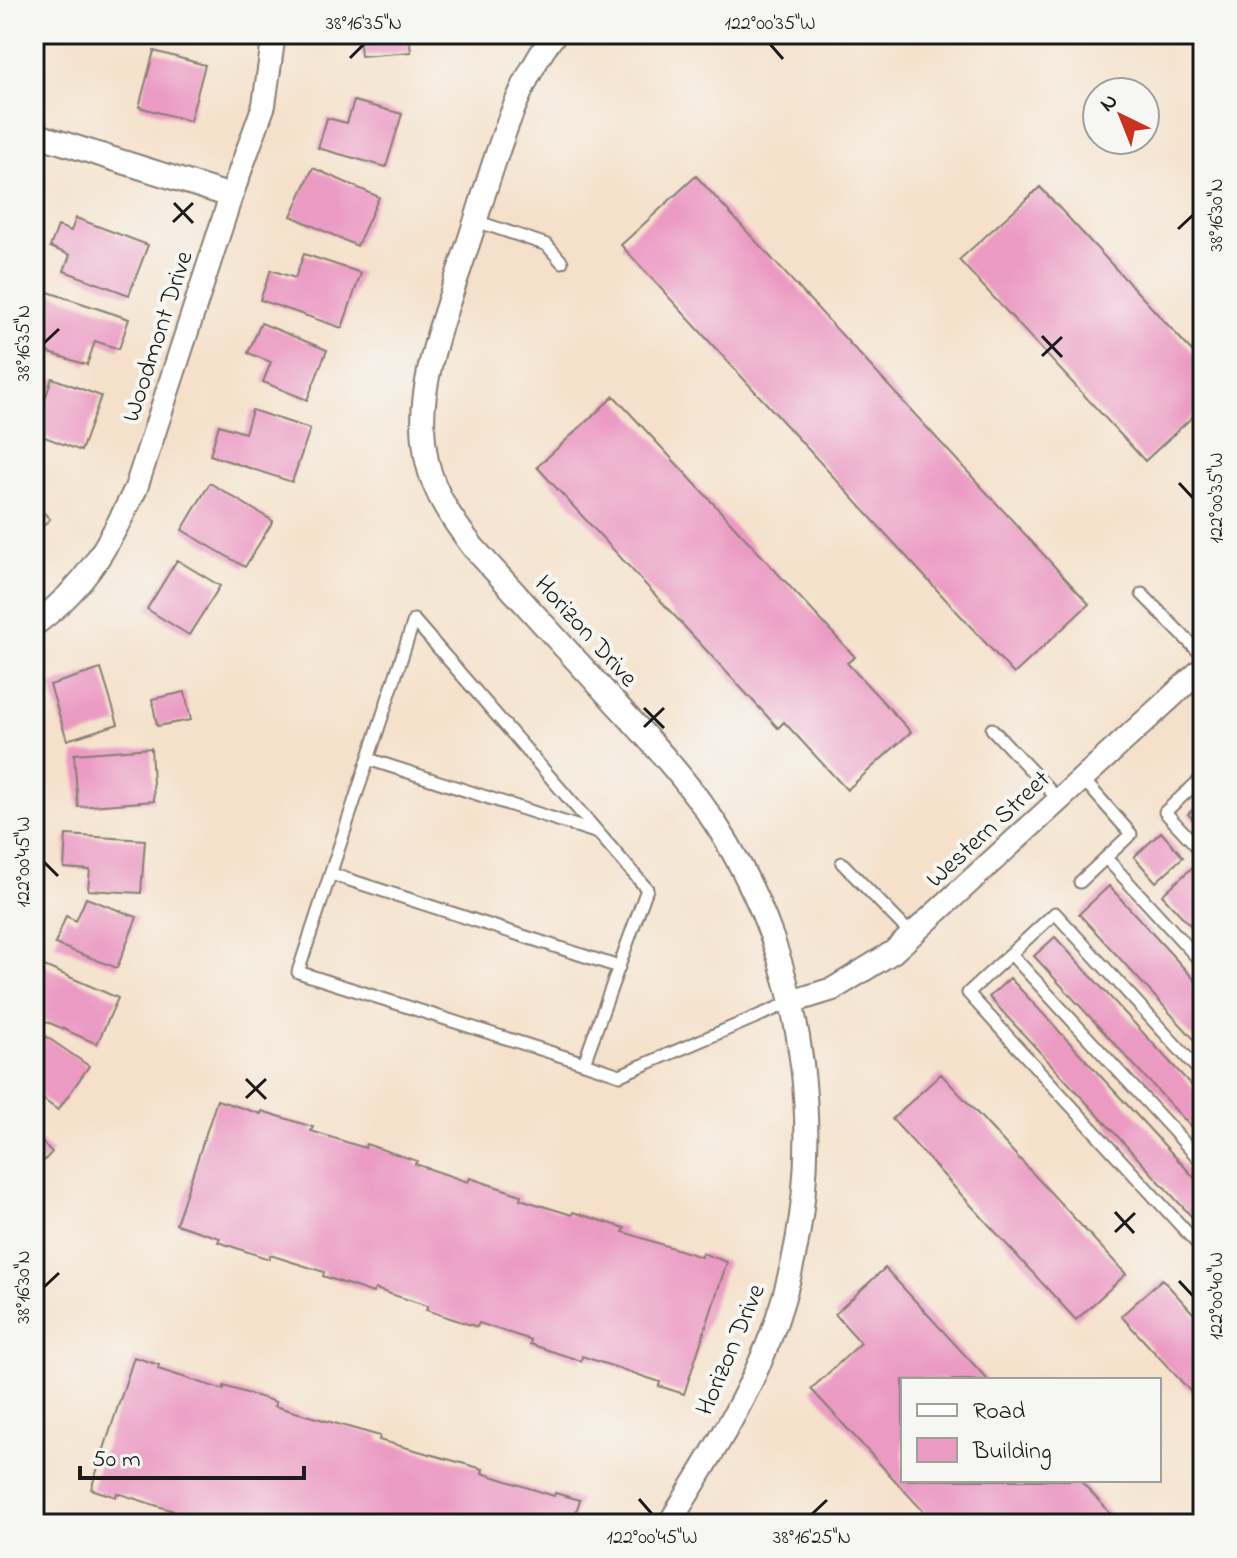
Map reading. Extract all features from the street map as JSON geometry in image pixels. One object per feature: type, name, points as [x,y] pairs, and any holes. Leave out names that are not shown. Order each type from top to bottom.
[{"type":"street","name":"Woodmont Drive","points":[[34,625],[58,607],[94,568],[136,488],[231,196],[264,105],[274,34]]},
{"type":"street","name":"Horizon Drive","points":[[555,34],[542,50],[519,93],[433,351],[424,396],[427,462],[437,492],[453,521],[473,547],[680,776],[716,824],[748,881],[774,944],[791,1002],[806,1102],[803,1198],[794,1255],[776,1322],[752,1381],[725,1433],[669,1524]]},
{"type":"street","points":[[34,134],[231,196]]},
{"type":"street","name":"Western Street","points":[[791,1002],[833,989],[876,964],[912,935],[1203,668]]},
{"type":"lane","points":[[476,221],[547,245],[562,262]]},
{"type":"lane","points":[[1142,594],[1203,656]]},
{"type":"lane","points":[[584,1063],[647,889],[414,620],[298,972],[620,1075],[791,1002]]},
{"type":"lane","points":[[992,729],[1059,800]]},
{"type":"lane","points":[[368,759],[598,833]]},
{"type":"lane","points":[[1203,777],[1165,812],[1203,853]]},
{"type":"lane","points":[[1080,882],[1131,834],[1082,778]]},
{"type":"lane","points":[[1106,858],[1203,964]]},
{"type":"lane","points":[[842,863],[912,935]]},
{"type":"lane","points":[[331,874],[619,967]]},
{"type":"lane","points":[[1203,1075],[1055,913],[968,993],[1203,1250]]},
{"type":"lane","points":[[1011,954],[1203,1163]]},
{"type":"building","points":[[359,34],[409,34],[411,52],[361,56]]},
{"type":"building","points":[[154,51],[205,65],[190,121],[139,107]]},
{"type":"building","points":[[354,101],[402,114],[386,167],[318,148],[327,118],[347,123]]},
{"type":"building","points":[[313,168],[379,197],[357,246],[291,216]]},
{"type":"building","points":[[696,176],[1089,604],[1014,674],[621,245]]},
{"type":"building","points":[[1040,187],[1203,363],[1203,407],[1145,461],[959,260]]},
{"type":"building","points":[[76,218],[148,245],[129,295],[64,271],[70,255],[50,247],[58,226],[71,231]]},
{"type":"building","points":[[304,254],[361,273],[342,328],[260,300],[271,270],[295,278]]},
{"type":"building","points":[[48,292],[129,319],[119,349],[95,341],[87,365],[34,348],[34,334]]},
{"type":"building","points":[[261,323],[327,350],[307,400],[263,382],[271,362],[248,353]]},
{"type":"building","points":[[52,378],[101,396],[81,451],[34,433]]},
{"type":"building","points":[[614,396],[855,657],[847,663],[911,732],[847,790],[784,722],[778,728],[537,467]]},
{"type":"building","points":[[252,410],[310,429],[292,482],[210,455],[219,425],[245,433]]},
{"type":"building","points":[[210,483],[273,521],[245,567],[182,530]]},
{"type":"building","points":[[34,503],[50,519],[34,535]]},
{"type":"building","points":[[177,560],[220,586],[189,635],[147,609]]},
{"type":"building","points":[[101,669],[118,724],[67,740],[50,685]]},
{"type":"building","points":[[185,692],[191,720],[157,726],[152,699]]},
{"type":"building","points":[[151,748],[154,801],[78,807],[74,754]]},
{"type":"building","points":[[1203,800],[1203,830],[1188,814]]},
{"type":"building","points":[[1161,832],[1183,857],[1156,882],[1134,857]]},
{"type":"building","points":[[66,835],[145,840],[141,893],[88,890],[90,870],[64,868]]},
{"type":"building","points":[[1193,867],[1203,878],[1203,939],[1162,895]]},
{"type":"building","points":[[1109,886],[1203,989],[1203,1049],[1079,914]]},
{"type":"building","points":[[86,898],[137,917],[117,968],[55,944],[66,916],[76,921]]},
{"type":"building","points":[[1055,937],[1203,1098],[1203,1140],[1034,956]]},
{"type":"building","points":[[42,965],[118,998],[97,1044],[34,1016],[34,981]]},
{"type":"building","points":[[1010,978],[1203,1187],[1203,1229],[989,997]]},
{"type":"building","points":[[44,1035],[89,1066],[58,1110],[34,1093],[34,1048]]},
{"type":"building","points":[[941,1074],[1126,1274],[1076,1320],[892,1119]]},
{"type":"building","points":[[217,1100],[313,1127],[311,1131],[365,1148],[366,1144],[468,1182],[470,1178],[521,1195],[520,1199],[572,1215],[573,1212],[625,1228],[623,1232],[701,1257],[702,1253],[727,1262],[684,1394],[659,1386],[660,1382],[582,1356],[581,1361],[530,1344],[531,1340],[479,1323],[477,1327],[426,1310],[428,1306],[375,1289],[373,1293],[323,1276],[324,1272],[270,1255],[269,1259],[176,1224]]},
{"type":"building","points":[[34,1135],[52,1152],[34,1172]]},
{"type":"building","points":[[885,1268],[986,1378],[901,1378],[901,1482],[1082,1482],[1120,1524],[935,1524],[811,1389],[861,1343],[835,1314]]},
{"type":"building","points":[[1162,1279],[1203,1324],[1203,1405],[1121,1316]]},
{"type":"building","points":[[134,1357],[159,1365],[158,1369],[224,1390],[224,1386],[276,1402],[274,1406],[380,1436],[379,1440],[483,1469],[482,1473],[554,1496],[555,1493],[580,1500],[572,1524],[199,1524],[182,1518],[183,1514],[117,1493],[116,1497],[91,1489]]}]
